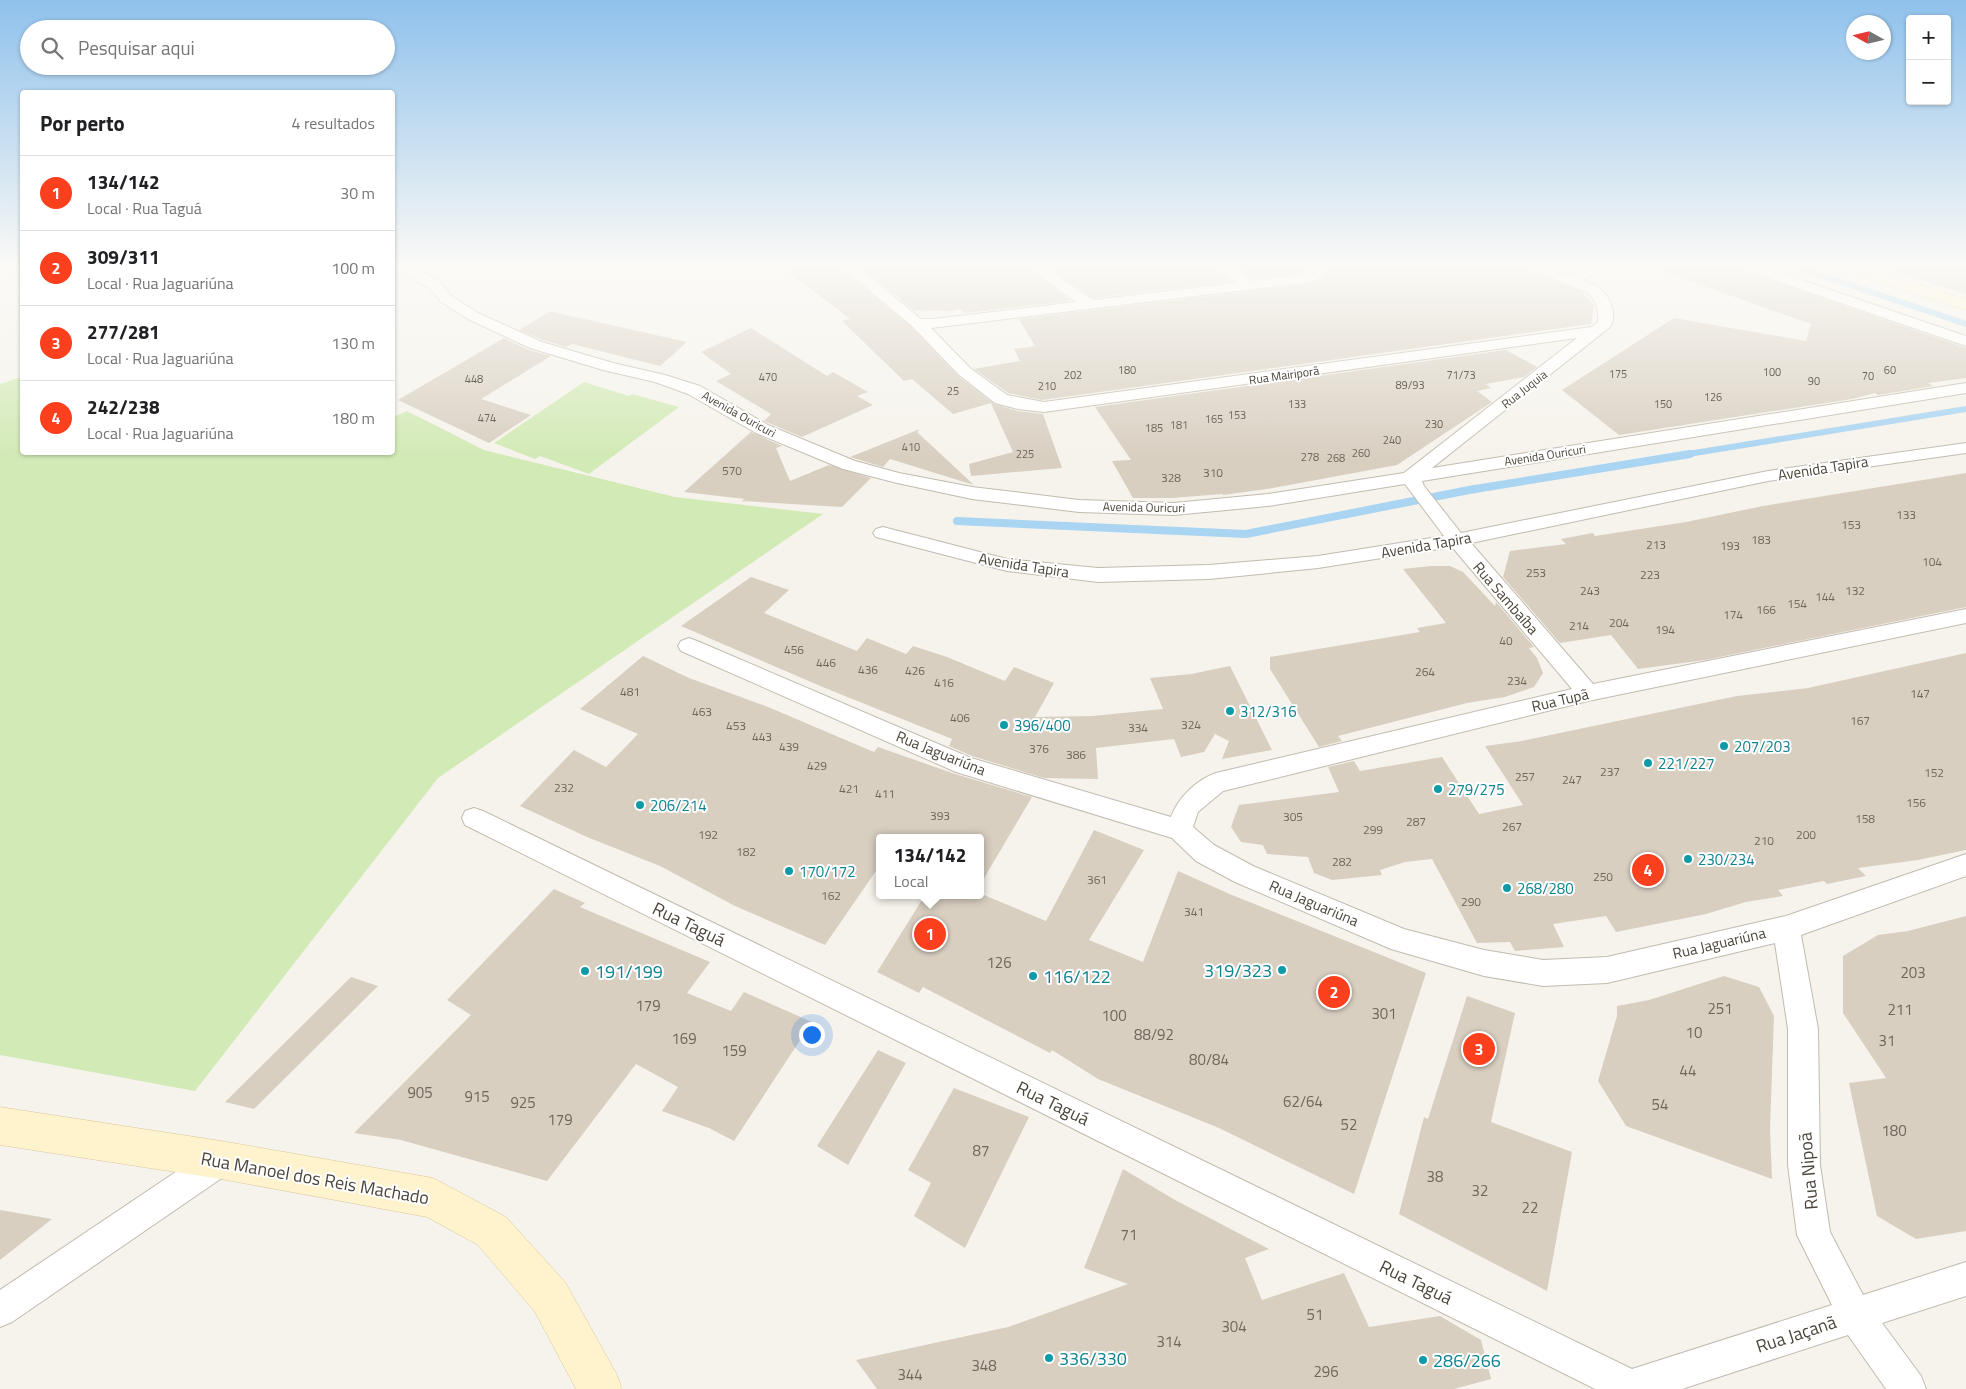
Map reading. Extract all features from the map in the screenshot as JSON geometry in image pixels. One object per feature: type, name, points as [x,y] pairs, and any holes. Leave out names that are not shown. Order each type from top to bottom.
[{"type":"street","name":"Avenida Ouricuri","points":[[501,329],[536,345],[609,367],[659,378],[694,390],[762,429],[849,465],[897,478],[972,493],[1079,506],[1174,509],[1268,500],[1413,482],[1966,388]]},
{"type":"street","name":"Rua Mairiporã","points":[[923,329],[964,371],[1001,399],[1018,404],[1044,407],[1597,331]]},
{"type":"street","name":"Rua Juquia","points":[[1413,482],[1599,329]]},
{"type":"street","points":[[1930,329],[1966,341]]},
{"type":"street","name":"Avenida Tapira","points":[[883,533],[1007,565],[1098,575],[1210,572],[1318,562],[1457,540],[1768,476],[1966,448]]},
{"type":"street","name":"Rua Sambaíba","points":[[1413,482],[1440,520],[1588,693]]},
{"type":"street","name":"Rua Tupã","points":[[1180,830],[1187,807],[1216,783],[1588,693],[1966,616]]},
{"type":"street","name":"Rua Jaguariúna","points":[[689,646],[964,765],[1180,830],[1205,853],[1244,874],[1401,940],[1484,963],[1543,974],[1607,970],[1786,928],[1966,865]]},
{"type":"street","name":"Rua Taguá","points":[[474,818],[1629,1388]]},
{"type":"street","name":"Rua Nipoã","points":[[1786,928],[1803,1029],[1804,1165],[1814,1236],[1855,1315],[1908,1389]]},
{"type":"street","name":"Rua Manoel dos Reis Machado","points":[[0,1126],[221,1160],[433,1198],[492,1231],[550,1298],[600,1389]]},
{"type":"street","points":[[0,1310],[221,1160]]},
{"type":"street","name":"Rua Jaçanã","points":[[1629,1388],[1966,1279]]},
{"type":"green space","points":[[20,378],[20,455],[395,455],[395,416],[407,411],[484,450],[675,497],[823,514],[438,778],[195,1091],[0,1055],[0,384]]},
{"type":"green space","points":[[584,382],[629,396],[632,394],[679,407],[589,474],[540,456],[535,459],[494,443]]},
{"type":"building","points":[[628,329],[687,342],[660,366],[572,344],[566,347],[519,330]]},
{"type":"building","points":[[752,329],[827,376],[833,372],[868,392],[857,396],[873,405],[802,437],[764,421],[771,414],[716,381],[731,374],[701,352]]},
{"type":"building","points":[[850,329],[913,329],[957,375],[994,404],[1018,411],[1043,414],[1062,468],[971,476],[969,464],[1013,452],[991,403],[953,414],[912,379],[904,381]]},
{"type":"building","points":[[1025,329],[1556,329],[1042,400],[1008,393],[974,369],[1020,361],[1014,349],[1035,346]]},
{"type":"building","points":[[1657,329],[1736,329],[1806,341],[1810,329],[1911,329],[1966,348],[1966,378],[1928,383],[1933,386],[1878,395],[1875,393],[1852,399],[1619,435],[1562,390]]},
{"type":"building","points":[[504,338],[529,350],[551,356],[481,399],[531,415],[489,443],[398,400]]},
{"type":"building","points":[[1506,350],[1537,367],[1524,377],[1486,384],[1491,388],[1477,391],[1492,402],[1397,465],[1273,488],[1223,495],[1133,498],[1112,461],[1131,460],[1095,407]]},
{"type":"building","points":[[920,429],[917,432],[974,485],[890,459],[883,467],[850,457]]},
{"type":"building","points":[[751,432],[782,446],[776,448],[790,481],[829,465],[871,478],[842,507],[741,501],[745,499],[684,492]]},
{"type":"building","points":[[1966,473],[1966,607],[1705,660],[1638,669],[1611,635],[1560,643],[1503,577],[1510,551],[1566,544],[1561,539],[1593,533],[1595,536],[1686,522],[1763,506]]},
{"type":"building","points":[[1450,566],[1463,572],[1495,606],[1496,602],[1534,647],[1529,648],[1537,658],[1543,673],[1534,687],[1505,697],[1467,703],[1338,736],[1342,741],[1319,747],[1270,669],[1270,657],[1420,632],[1417,628],[1446,623],[1403,569]]},
{"type":"building","points":[[751,577],[789,590],[764,613],[857,651],[867,638],[906,654],[913,646],[947,657],[1005,681],[1014,667],[1054,683],[1035,717],[1093,716],[1163,709],[1150,678],[1191,674],[1230,666],[1272,750],[1222,759],[1229,741],[1215,734],[1204,752],[1181,757],[1174,739],[1096,748],[1098,779],[1044,778],[972,756],[949,746],[952,739],[825,688],[681,626]]},
{"type":"building","points":[[1966,653],[1966,850],[1918,860],[1858,868],[1866,876],[1827,884],[1824,881],[1778,890],[1783,896],[1746,902],[1706,914],[1616,932],[1606,916],[1553,924],[1564,947],[1515,951],[1510,942],[1477,943],[1432,859],[1405,862],[1380,870],[1382,875],[1332,880],[1314,873],[1308,857],[1267,854],[1263,845],[1241,842],[1231,827],[1239,805],[1339,792],[1328,767],[1354,761],[1360,771],[1442,757],[1479,814],[1523,805],[1485,746],[1522,741],[1737,696],[1808,688]]},
{"type":"building","points":[[643,656],[689,678],[768,707],[874,752],[878,747],[955,774],[1032,797],[984,878],[984,834],[876,834],[876,871],[825,945],[735,906],[660,866],[587,837],[520,806],[574,750],[606,767],[638,734],[580,709]]},
{"type":"building","points":[[1094,830],[1144,850],[1089,940],[1143,962],[1178,871],[1232,895],[1426,973],[1354,1194],[1219,1128],[1098,1079],[1052,1050],[1050,1053],[923,987],[919,993],[877,972],[923,899],[984,899],[984,895],[1046,921]]},
{"type":"building","points":[[554,889],[585,903],[580,907],[710,962],[687,993],[731,1011],[744,992],[812,1022],[734,1141],[709,1128],[662,1111],[678,1087],[636,1064],[547,1181],[401,1140],[354,1133],[471,1015],[447,1000]]},
{"type":"building","points":[[1966,916],[1966,1231],[1916,1239],[1877,1216],[1849,1083],[1886,1078],[1843,1013],[1843,956],[1878,935],[1908,931]]},
{"type":"building","points":[[1724,976],[1759,987],[1774,1016],[1770,1129],[1772,1179],[1626,1126],[1598,1081],[1617,1016],[1617,1006],[1649,1000]]},
{"type":"building","points":[[351,977],[378,986],[254,1109],[225,1102]]},
{"type":"building","points":[[1467,996],[1515,1013],[1491,1122],[1572,1152],[1547,1291],[1399,1214],[1424,1117],[1428,1119]]},
{"type":"building","points":[[878,1050],[906,1063],[848,1165],[817,1146]]},
{"type":"building","points":[[954,1088],[1029,1117],[965,1248],[914,1216],[931,1183],[908,1170]]},
{"type":"building","points":[[1123,1169],[1175,1200],[1269,1249],[1245,1258],[1262,1300],[1344,1273],[1369,1327],[1440,1316],[1481,1340],[1491,1379],[1454,1389],[877,1389],[856,1360],[1008,1327],[1128,1284],[1084,1268]]},
{"type":"building","points":[[0,1210],[52,1219],[0,1260]]},
{"type":"waterway","points":[[1682,455],[1966,409]]},
{"type":"waterway","points":[[957,521],[1246,534],[1469,490],[1690,454]]},
{"type":"place","name":"312/316","points":[[1230,711]]},
{"type":"place","name":"396/400","points":[[1004,725]]},
{"type":"place","name":"207/203","points":[[1724,746]]},
{"type":"place","name":"221/227","points":[[1648,763]]},
{"type":"place","name":"279/275","points":[[1438,789]]},
{"type":"place","name":"206/214","points":[[640,805]]},
{"type":"place","name":"230/234","points":[[1688,859]]},
{"type":"place","name":"242/238","points":[[1648,870]]},
{"type":"place","name":"170/172","points":[[789,871]]},
{"type":"place","name":"268/280","points":[[1507,888]]},
{"type":"place","name":"134/142","points":[[930,934]]},
{"type":"place","name":"319/323","points":[[1282,970]]},
{"type":"place","name":"191/199","points":[[585,971]]},
{"type":"place","name":"116/122","points":[[1033,976]]},
{"type":"place","name":"309/311","points":[[1334,992]]},
{"type":"place","name":"277/281","points":[[1479,1049]]},
{"type":"place","name":"336/330","points":[[1049,1358]]},
{"type":"place","name":"286/266","points":[[1423,1360]]}]
